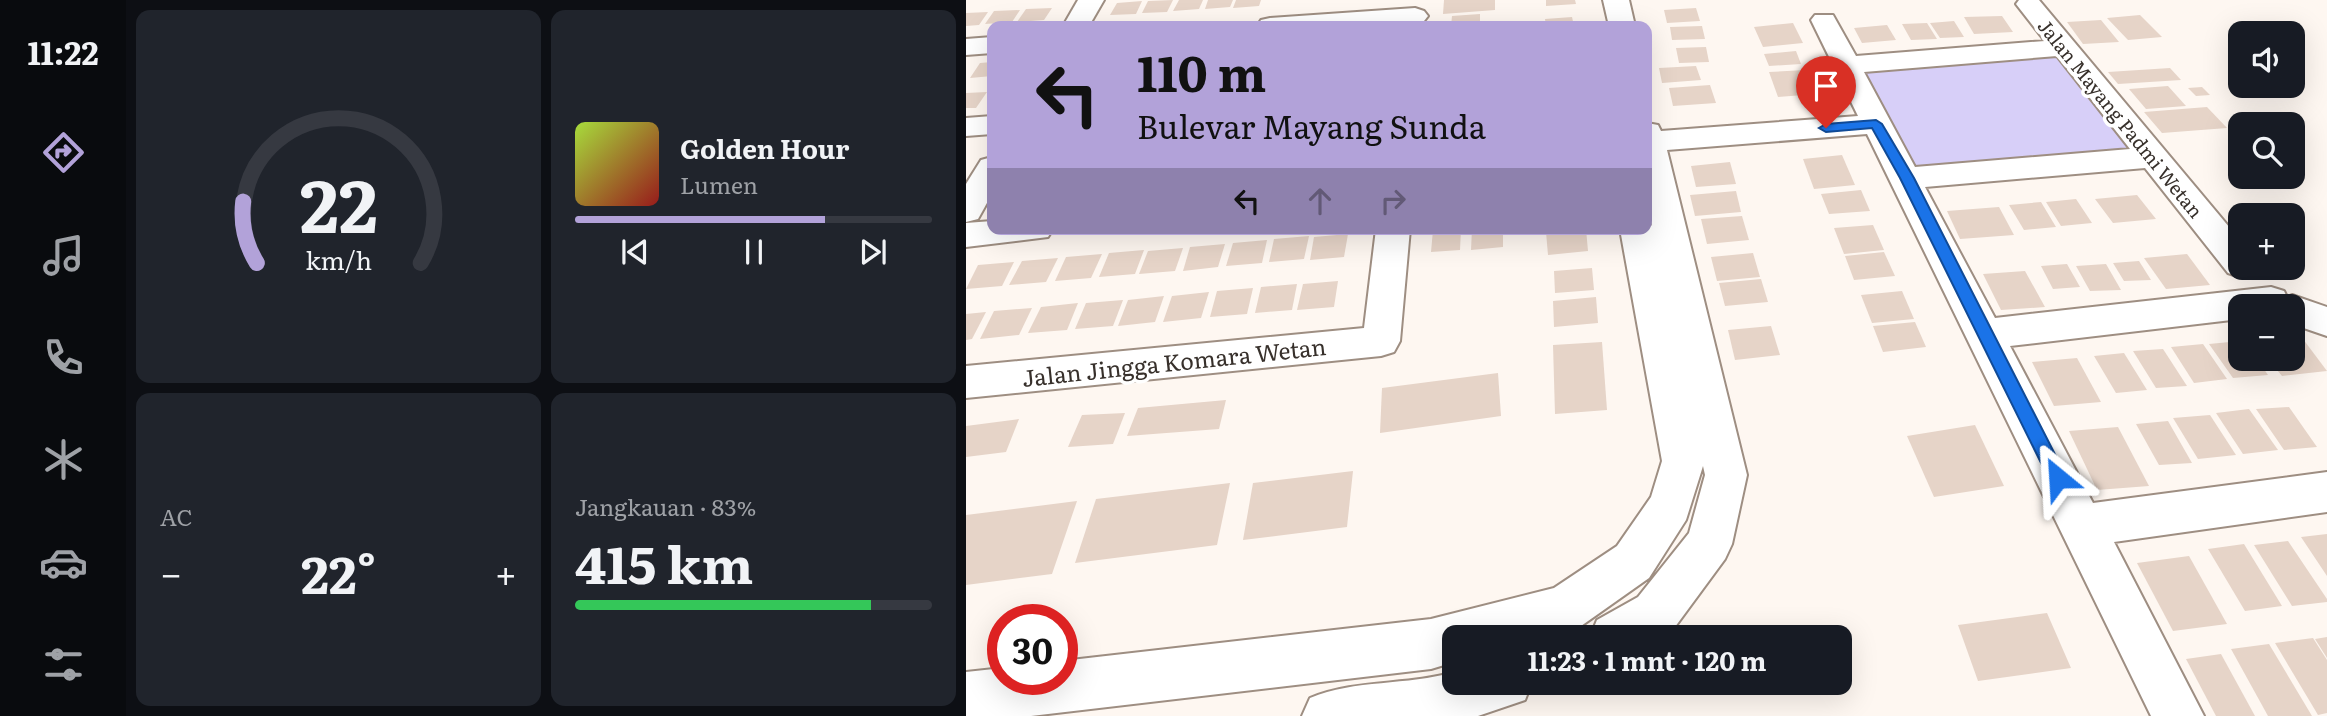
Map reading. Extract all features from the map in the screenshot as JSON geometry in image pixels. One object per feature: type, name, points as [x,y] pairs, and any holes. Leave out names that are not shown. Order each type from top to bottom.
[{"type":"street","points":[[1079,21],[1091,0]]},
{"type":"street","points":[[1594,0],[1598,21]]},
{"type":"street","points":[[1616,0],[1621,21]]},
{"type":"street","name":"Jalan Mayang Padmi Wetan","points":[[2029,4],[2062,48],[2228,249]]},
{"type":"street","points":[[1330,21],[1415,14]]},
{"type":"street","points":[[1824,20],[1870,113],[1907,178],[2178,716]]},
{"type":"street","points":[[966,47],[987,45]]},
{"type":"street","points":[[1847,65],[2062,48]]},
{"type":"street","points":[[1652,135],[1870,113]]},
{"type":"street","points":[[966,127],[987,125]]},
{"type":"street","points":[[1635,625],[1655,614],[1709,544],[1726,475],[1652,157]]},
{"type":"street","points":[[1907,178],[2151,157]]},
{"type":"street","points":[[966,211],[987,175]]},
{"type":"street","points":[[966,235],[987,233]]},
{"type":"street","name":"Jalan Jingga Komara Wetan","points":[[966,382],[1381,341],[1392,235]]},
{"type":"street","points":[[1502,625],[1564,609],[1633,562],[1670,506],[1683,461],[1638,235]]},
{"type":"street","name":"Jalan Mayang Padmi Wetan","points":[[2256,280],[2271,294]]},
{"type":"street","points":[[1986,334],[2228,311]]},
{"type":"street","name":"Jalan Mayang Padmi Wetan","points":[[2305,314],[2327,322]]},
{"type":"street","points":[[2082,526],[2327,492]]},
{"type":"street","points":[[966,698],[1378,650],[1442,640]]},
{"type":"street","points":[[1350,713],[1378,650]]},
{"type":"street","points":[[1350,713],[1436,703],[1463,695]]},
{"type":"shaded area","points":[[2060,53],[2138,148],[1917,170],[1863,71]]},
{"type":"building","points":[[1173,0],[1167,12],[1142,13],[1148,1]]},
{"type":"building","points":[[1179,0],[1203,0],[1199,9],[1173,11]]},
{"type":"building","points":[[1208,0],[1233,0],[1230,7],[1205,9]]},
{"type":"building","points":[[1236,0],[1261,0],[1259,6],[1233,8]]},
{"type":"building","points":[[1444,0],[1495,0],[1495,10],[1443,14]]},
{"type":"building","points":[[1546,0],[1575,0],[1576,4],[1546,6]]},
{"type":"building","points":[[1142,1],[1136,14],[1110,15],[1117,3]]},
{"type":"building","points":[[1052,8],[1044,20],[1018,21],[1026,9]]},
{"type":"building","points":[[1696,8],[1700,21],[1667,23],[1664,10]]},
{"type":"building","points":[[1020,10],[1013,21],[987,21],[994,11]]},
{"type":"building","points":[[988,12],[979,25],[966,26],[966,13]]},
{"type":"building","points":[[1480,14],[1480,21],[1452,21],[1452,16]]},
{"type":"building","points":[[2140,15],[2162,37],[2128,40],[2107,18]]},
{"type":"building","points":[[2002,16],[2013,32],[1974,34],[1964,17]]},
{"type":"building","points":[[1572,17],[1573,21],[1545,21]]},
{"type":"building","points":[[2101,20],[2119,42],[2083,44],[2067,22]]},
{"type":"building","points":[[1954,21],[1964,37],[1940,38],[1930,23]]},
{"type":"building","points":[[1793,23],[1803,43],[1763,47],[1754,27]]},
{"type":"building","points":[[1927,23],[1937,39],[1911,40],[1902,24]]},
{"type":"building","points":[[1887,25],[1896,40],[1862,43],[1854,28]]},
{"type":"building","points":[[1702,26],[1705,39],[1672,40],[1670,27]]},
{"type":"building","points":[[1706,47],[1709,62],[1679,63],[1676,48]]},
{"type":"building","points":[[1796,51],[1801,64],[1769,66],[1764,54]]},
{"type":"building","points":[[987,62],[987,76],[970,78],[980,63]]},
{"type":"building","points":[[1696,66],[1701,80],[1662,83],[1659,68]]},
{"type":"building","points":[[2170,68],[2181,80],[2118,84],[2108,72]]},
{"type":"building","points":[[1805,70],[1816,94],[1778,97],[1769,72]]},
{"type":"building","points":[[1710,85],[1716,103],[1673,106],[1669,88]]},
{"type":"building","points":[[2168,86],[2186,106],[2146,109],[2129,89]]},
{"type":"building","points":[[2202,87],[2210,95],[2196,96],[2188,88]]},
{"type":"building","points":[[987,92],[976,108],[966,108],[966,93]]},
{"type":"building","points":[[2207,107],[2227,128],[2162,133],[2144,112]]},
{"type":"building","points":[[1842,155],[1855,185],[1814,189],[1803,159]]},
{"type":"building","points":[[1730,162],[1736,184],[1696,187],[1691,166]]},
{"type":"building","points":[[1861,190],[1870,211],[1829,214],[1821,194]]},
{"type":"building","points":[[1736,191],[1741,212],[1695,216],[1690,195]]},
{"type":"building","points":[[2137,195],[2156,219],[2113,223],[2095,199]]},
{"type":"building","points":[[2076,199],[2092,223],[2061,226],[2046,202]]},
{"type":"building","points":[[2041,202],[2056,227],[2024,230],[2009,205]]},
{"type":"building","points":[[1999,207],[2014,235],[1960,239],[1947,211]]},
{"type":"building","points":[[1742,216],[1749,240],[1707,244],[1701,219]]},
{"type":"building","points":[[1873,225],[1884,250],[1844,254],[1834,228]]},
{"type":"building","points":[[1348,235],[1344,257],[1310,260],[1314,237]]},
{"type":"building","points":[[1433,235],[1461,235],[1460,250],[1431,252]]},
{"type":"building","points":[[1472,235],[1503,235],[1503,247],[1471,250]]},
{"type":"building","points":[[1546,235],[1587,235],[1588,251],[1548,255]]},
{"type":"building","points":[[1309,236],[1304,259],[1269,262],[1274,239]]},
{"type":"building","points":[[1267,240],[1262,263],[1226,266],[1233,243]]},
{"type":"building","points":[[1225,244],[1218,267],[1183,271],[1190,247]]},
{"type":"building","points":[[1183,248],[1175,271],[1139,274],[1148,251]]},
{"type":"building","points":[[1144,250],[1135,274],[1099,277],[1109,253]]},
{"type":"building","points":[[1884,252],[1895,276],[1854,280],[1845,256]]},
{"type":"building","points":[[1753,253],[1760,277],[1717,281],[1711,257]]},
{"type":"building","points":[[1102,254],[1091,278],[1055,281],[1066,257]]},
{"type":"building","points":[[2187,254],[2210,285],[2166,289],[2144,258]]},
{"type":"building","points":[[1058,258],[1046,282],[1009,285],[1022,261]]},
{"type":"building","points":[[2139,261],[2151,280],[2124,281],[2113,263]]},
{"type":"building","points":[[1014,262],[1002,286],[966,289],[978,265]]},
{"type":"building","points":[[2067,264],[2080,287],[2053,289],[2041,266]]},
{"type":"building","points":[[2106,264],[2121,290],[2090,291],[2076,266]]},
{"type":"building","points":[[1592,268],[1594,290],[1555,293],[1554,271]]},
{"type":"building","points":[[2025,271],[2045,307],[2001,310],[1983,274]]},
{"type":"building","points":[[1761,279],[1768,302],[1725,306],[1719,283]]},
{"type":"building","points":[[1338,281],[1334,307],[1297,310],[1303,284]]},
{"type":"building","points":[[1297,284],[1292,310],[1255,313],[1261,287]]},
{"type":"building","points":[[1253,288],[1247,314],[1210,317],[1217,291]]},
{"type":"building","points":[[1902,291],[1914,319],[1872,323],[1861,295]]},
{"type":"building","points":[[1209,292],[1201,318],[1163,322],[1172,296]]},
{"type":"building","points":[[1164,296],[1155,322],[1118,326],[1128,300]]},
{"type":"building","points":[[1596,297],[1598,323],[1554,327],[1553,301]]},
{"type":"building","points":[[1123,300],[1113,326],[1075,329],[1086,303]]},
{"type":"building","points":[[1078,303],[1067,330],[1028,333],[1041,307]]},
{"type":"building","points":[[1032,308],[1019,335],[980,339],[994,311]]},
{"type":"building","points":[[986,312],[972,339],[966,340],[966,314]]},
{"type":"building","points":[[1915,322],[1926,347],[1883,352],[1873,326]]},
{"type":"building","points":[[1771,326],[1780,355],[1735,360],[1728,330]]},
{"type":"building","points":[[1602,342],[1607,410],[1555,414],[1553,345]]},
{"type":"building","points":[[2228,342],[2228,371],[2209,344]]},
{"type":"building","points":[[2305,342],[2327,371],[2282,376],[2278,371],[2305,371]]},
{"type":"building","points":[[2203,344],[2227,379],[2194,383],[2171,347]]},
{"type":"building","points":[[2163,349],[2187,386],[2156,388],[2133,351]]},
{"type":"building","points":[[2124,353],[2147,390],[2116,393],[2094,356]]},
{"type":"building","points":[[2077,358],[2101,402],[2054,406],[2032,362]]},
{"type":"building","points":[[2228,371],[2265,371],[2268,375],[2233,378]]},
{"type":"building","points":[[1498,373],[1501,416],[1380,433],[1382,388]]},
{"type":"building","points":[[1226,400],[1219,429],[1127,436],[1138,408]]},
{"type":"building","points":[[2289,407],[2317,447],[2284,450],[2256,409]]},
{"type":"building","points":[[2249,409],[2278,450],[2243,454],[2216,413]]},
{"type":"building","points":[[1125,413],[1113,444],[1068,447],[1082,415]]},
{"type":"building","points":[[2210,415],[2236,455],[2198,459],[2173,418]]},
{"type":"building","points":[[1019,419],[1006,452],[966,457],[966,426]]},
{"type":"building","points":[[2168,421],[2192,463],[2159,465],[2136,424]]},
{"type":"building","points":[[1975,425],[2004,486],[1934,497],[1907,436]]},
{"type":"building","points":[[2118,427],[2149,486],[2097,490],[2069,431]]},
{"type":"building","points":[[1353,471],[1347,527],[1243,540],[1253,483]]},
{"type":"building","points":[[1230,483],[1217,545],[1075,563],[1096,499]]},
{"type":"building","points":[[1077,501],[1052,574],[966,585],[966,515]]},
{"type":"building","points":[[2327,534],[2327,576],[2301,537]]},
{"type":"building","points":[[2288,541],[2327,602],[2292,606],[2254,545]]},
{"type":"building","points":[[2244,544],[2282,606],[2245,611],[2208,549]]},
{"type":"building","points":[[2189,556],[2227,624],[2173,631],[2137,563]]},
{"type":"building","points":[[2047,613],[2071,668],[1978,681],[1958,625]]},
{"type":"building","points":[[2327,637],[2327,658],[2315,639]]},
{"type":"building","points":[[2313,638],[2327,660],[2327,713],[2318,715],[2275,643]]},
{"type":"building","points":[[2269,644],[2312,716],[2268,716],[2231,649]]},
{"type":"building","points":[[2221,654],[2255,716],[2216,716],[2186,659]]},
{"type":"route","points":[[1826,128],[1876,124],[1907,178],[2058,478]]}]
